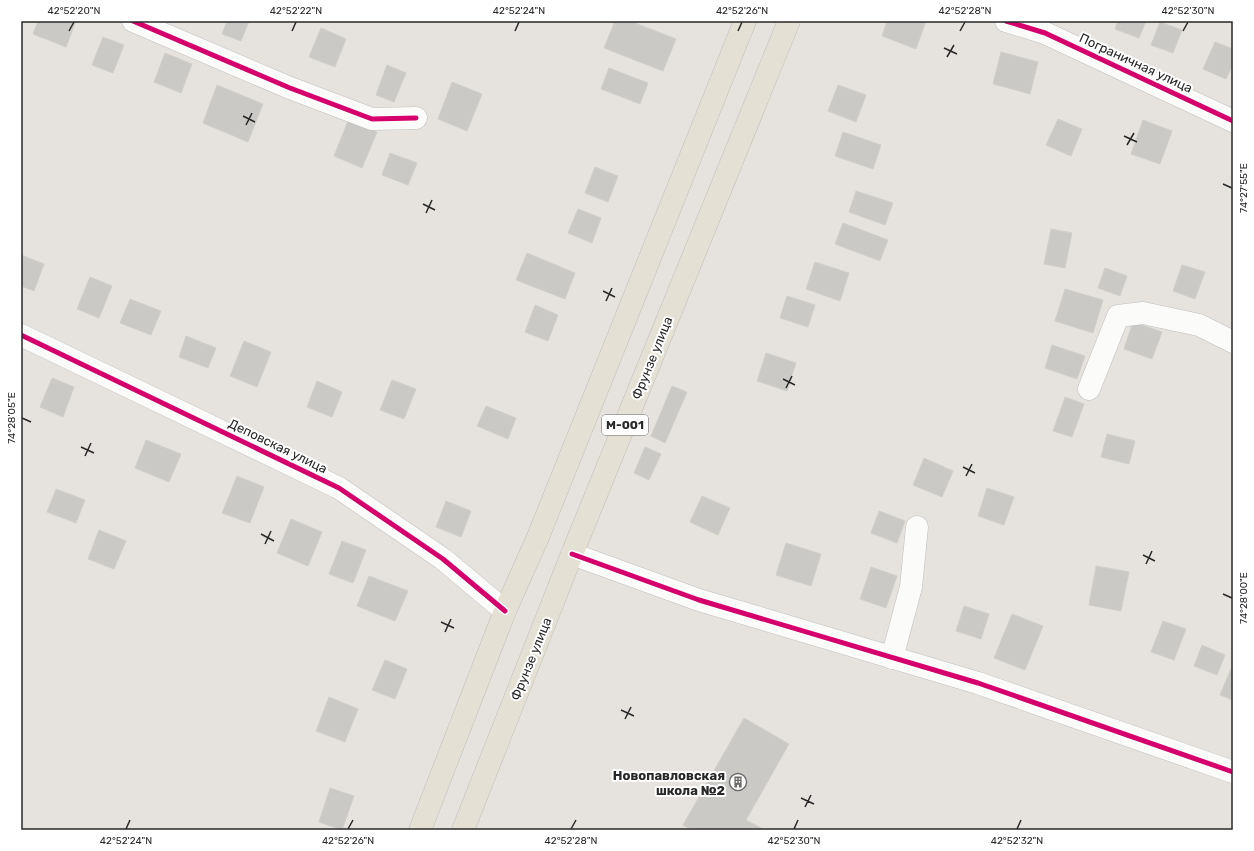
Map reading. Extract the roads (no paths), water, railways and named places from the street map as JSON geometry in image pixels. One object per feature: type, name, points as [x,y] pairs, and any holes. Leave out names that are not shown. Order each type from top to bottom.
[{"type":"main road","name":"M-001","points":[[420,830],[506,610],[538,537],[746,21]]},
{"type":"main road","name":"Фрунзе улица","points":[[463,830],[572,554],[789,21]]},
{"type":"street","points":[[133,21],[290,88],[372,119],[416,118]]},
{"type":"street","name":"Пограничная улица","points":[[1006,21],[1048,27],[1233,121]]},
{"type":"street","points":[[1089,389],[1118,316],[1143,313],[1199,325],[1233,342]]},
{"type":"street","name":"Деповская улица","points":[[21,335],[338,488],[443,560],[506,610]]},
{"type":"street","points":[[892,658],[911,587],[917,528]]},
{"type":"street","points":[[572,554],[699,600],[978,683],[1233,772]]},
{"type":"place","name":"Новопавловская школа №2","points":[[738,782]]}]
